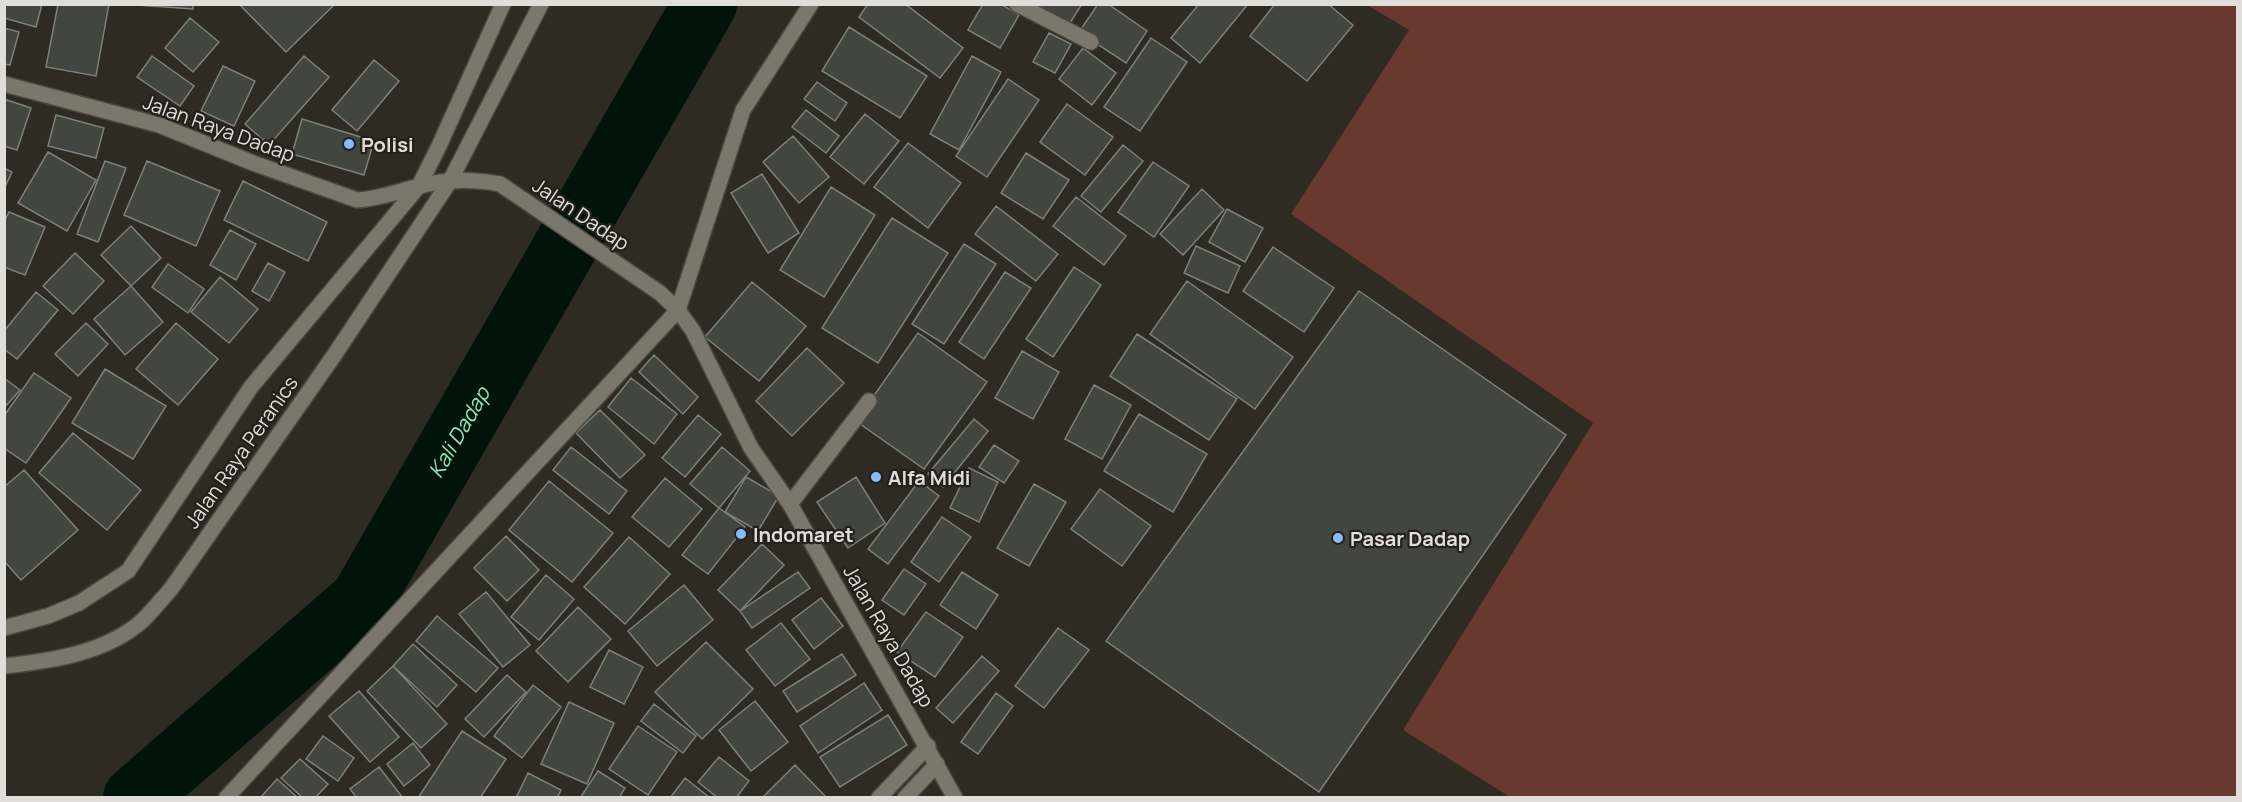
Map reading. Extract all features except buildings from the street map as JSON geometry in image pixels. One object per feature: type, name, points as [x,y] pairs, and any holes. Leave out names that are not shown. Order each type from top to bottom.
[{"type":"street","name":"Jalan Raya Peranics","points":[[4,628],[58,612],[102,589],[128,571],[251,387],[418,186],[439,146],[503,4]]},
{"type":"street","name":"Jalan Raya Peranics","points":[[4,666],[38,662],[78,653],[114,639],[141,621],[171,589],[335,354],[450,181],[541,4]]},
{"type":"street","points":[[226,798],[678,310],[743,110],[811,4]]},
{"type":"street","points":[[1017,4],[1090,42]]},
{"type":"street","name":"Jalan Raya Dadap","points":[[4,84],[159,125],[253,163],[357,200],[372,200],[418,186],[450,181]]},
{"type":"street","name":"Jalan Dadap","points":[[450,181],[474,180],[500,184],[660,293],[678,310]]},
{"type":"street","name":"Jalan Raya Dadap","points":[[678,310],[693,331],[751,448],[790,504],[928,746],[955,798]]},
{"type":"street","points":[[790,504],[869,401]]},
{"type":"street","points":[[879,798],[928,746]]},
{"type":"street","points":[[905,798],[937,764]]},
{"type":"shaded area","points":[[1367,5],[2237,5],[2237,797],[1510,797],[1403,730],[1593,423],[1291,214],[1409,30]]},
{"type":"waterway","name":"Kali Dadap","points":[[135,798],[362,600],[705,4]]},
{"type":"place","name":"Polisi","points":[[349,144]]},
{"type":"place","name":"Alfa Midi","points":[[876,477]]},
{"type":"place","name":"Indomaret","points":[[741,534]]},
{"type":"place","name":"Pasar Dadap","points":[[1338,538]]}]
